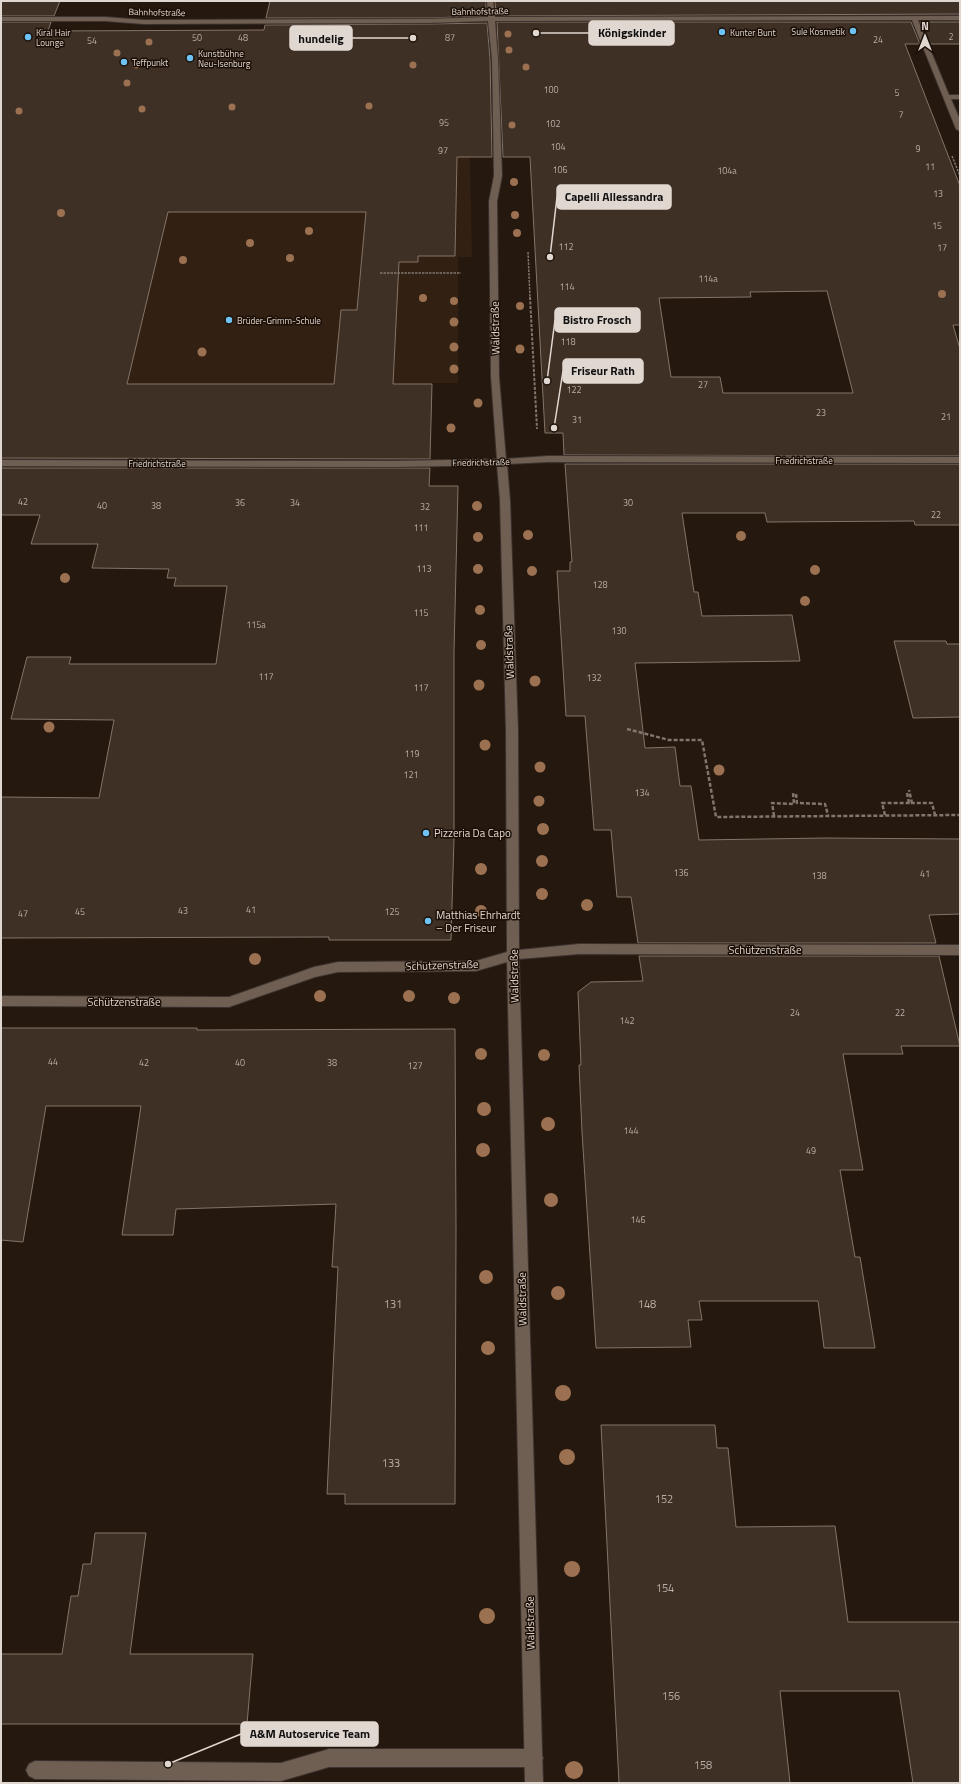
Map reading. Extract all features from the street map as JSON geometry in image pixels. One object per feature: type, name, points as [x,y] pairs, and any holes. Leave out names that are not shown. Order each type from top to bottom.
[{"type":"street","name":"Waldstraße","points":[[490,1],[495,60],[498,176],[493,201],[495,377],[502,462],[512,731],[513,955],[534,1783]]},
{"type":"street","points":[[914,18],[960,129]]},
{"type":"street","name":"Bahnhofstraße","points":[[1,19],[105,19],[160,22],[428,21],[491,19],[960,18]]},
{"type":"street","points":[[946,97],[960,97]]},
{"type":"street","name":"Friedrichstraße","points":[[1,463],[396,464],[502,462],[548,459],[960,460]]},
{"type":"street","name":"Schützenstraße","points":[[1,1001],[228,1002],[314,972],[338,967],[476,966],[513,955],[579,949],[960,950]]},
{"type":"street","points":[[35,1770],[281,1772],[329,1758],[534,1758]]},
{"type":"path","points":[[380,273],[462,273]]},
{"type":"path","points":[[627,729],[669,740],[702,740],[716,817],[960,815]]},
{"type":"path","points":[[885,816],[882,803],[912,803],[909,790]]},
{"type":"path","points":[[907,793],[909,803],[932,803],[935,815]]},
{"type":"path","points":[[774,816],[772,803],[794,804],[794,794],[797,803],[826,804],[828,816]]},
{"type":"shaded area","name":"Brüder-Grimm-Schule","points":[[1,103],[470,157],[472,257],[458,257],[458,383],[432,383],[431,417],[1,433]]},
{"type":"building","points":[[1,1],[60,1],[54,16],[1,16]]},
{"type":"building","points":[[270,1],[486,1],[486,16],[428,18],[266,18]]},
{"type":"building","points":[[495,1],[960,1],[960,14],[496,16]]},
{"type":"building","points":[[1,22],[51,22],[48,31],[264,30],[265,25],[487,23],[490,59],[492,157],[457,157],[455,256],[418,256],[418,262],[399,262],[393,384],[432,384],[430,459],[1,458]],"holes":[[[168,212],[366,212],[357,310],[341,310],[334,384],[127,384]]]},
{"type":"building","points":[[497,22],[911,22],[920,44],[905,44],[960,186],[960,325],[953,325],[960,349],[960,456],[564,455],[563,433],[545,433],[530,157],[503,157]],"holes":[[[827,291],[853,393],[723,393],[720,377],[671,377],[659,298],[751,297],[750,292]]]},
{"type":"building","points":[[920,22],[960,22],[960,44],[930,44]]},
{"type":"building","points":[[565,464],[960,464],[960,525],[915,525],[914,521],[767,522],[765,513],[682,513],[694,592],[698,592],[702,616],[792,615],[800,661],[635,663],[645,748],[675,747],[680,786],[691,786],[699,840],[824,838],[960,839],[960,914],[929,915],[936,943],[638,943],[631,897],[617,897],[611,830],[594,830],[585,716],[566,716],[557,571],[570,571],[570,562],[572,562]]},
{"type":"building","points":[[1,468],[430,468],[429,486],[458,486],[454,652],[454,838],[451,940],[329,940],[329,937],[1,938],[1,797],[99,798],[114,720],[11,719],[27,657],[71,657],[69,664],[216,664],[227,586],[174,586],[176,578],[167,578],[169,569],[92,568],[98,544],[31,544],[40,515],[1,515]]},
{"type":"building","points":[[894,641],[946,641],[947,644],[960,644],[960,717],[913,718]]},
{"type":"building","points":[[639,956],[939,956],[960,1046],[901,1046],[903,1054],[843,1054],[863,1170],[840,1170],[855,1257],[860,1257],[875,1348],[824,1348],[818,1301],[699,1301],[702,1320],[688,1320],[691,1347],[596,1348],[582,1132],[578,992],[591,982],[643,981]]},
{"type":"building","points":[[1,1028],[197,1028],[197,1030],[455,1029],[455,1504],[345,1504],[345,1494],[327,1494],[338,1267],[332,1267],[336,1204],[176,1209],[173,1235],[122,1235],[141,1106],[46,1106],[23,1242],[1,1240]]},
{"type":"building","points":[[601,1425],[715,1425],[717,1448],[728,1448],[736,1527],[835,1526],[848,1622],[960,1622],[960,1783],[913,1783],[899,1691],[780,1691],[790,1783],[619,1783]]},
{"type":"building","points":[[95,1533],[146,1533],[130,1654],[253,1654],[247,1724],[1,1724],[1,1654],[62,1654],[71,1596],[78,1596],[83,1564],[91,1564]]},
{"type":"place","name":"Sule Kosmetik","points":[[853,31]]},
{"type":"place","name":"Kunter Bunt","points":[[722,32]]},
{"type":"place","name":"Königskinder","points":[[536,33]]},
{"type":"place","name":"Kiral Hair Lounge","points":[[28,37]]},
{"type":"place","name":"hundelig","points":[[413,38]]},
{"type":"place","name":"Kunstbühne Neu-Isenburg","points":[[190,58]]},
{"type":"place","name":"Teffpunkt","points":[[124,62]]},
{"type":"place","name":"Capelli Allessandra","points":[[550,257]]},
{"type":"place","name":"Brüder-Grimm-Schule","points":[[229,320]]},
{"type":"place","name":"Bistro Frosch","points":[[547,381]]},
{"type":"place","name":"Friseur Rath","points":[[554,428]]},
{"type":"place","name":"Pizzeria Da Capo","points":[[426,833]]},
{"type":"place","name":"Matthias Ehrhardt – Der Friseur","points":[[428,921]]},
{"type":"place","name":"A&M Autoservice Team","points":[[168,1764]]}]
